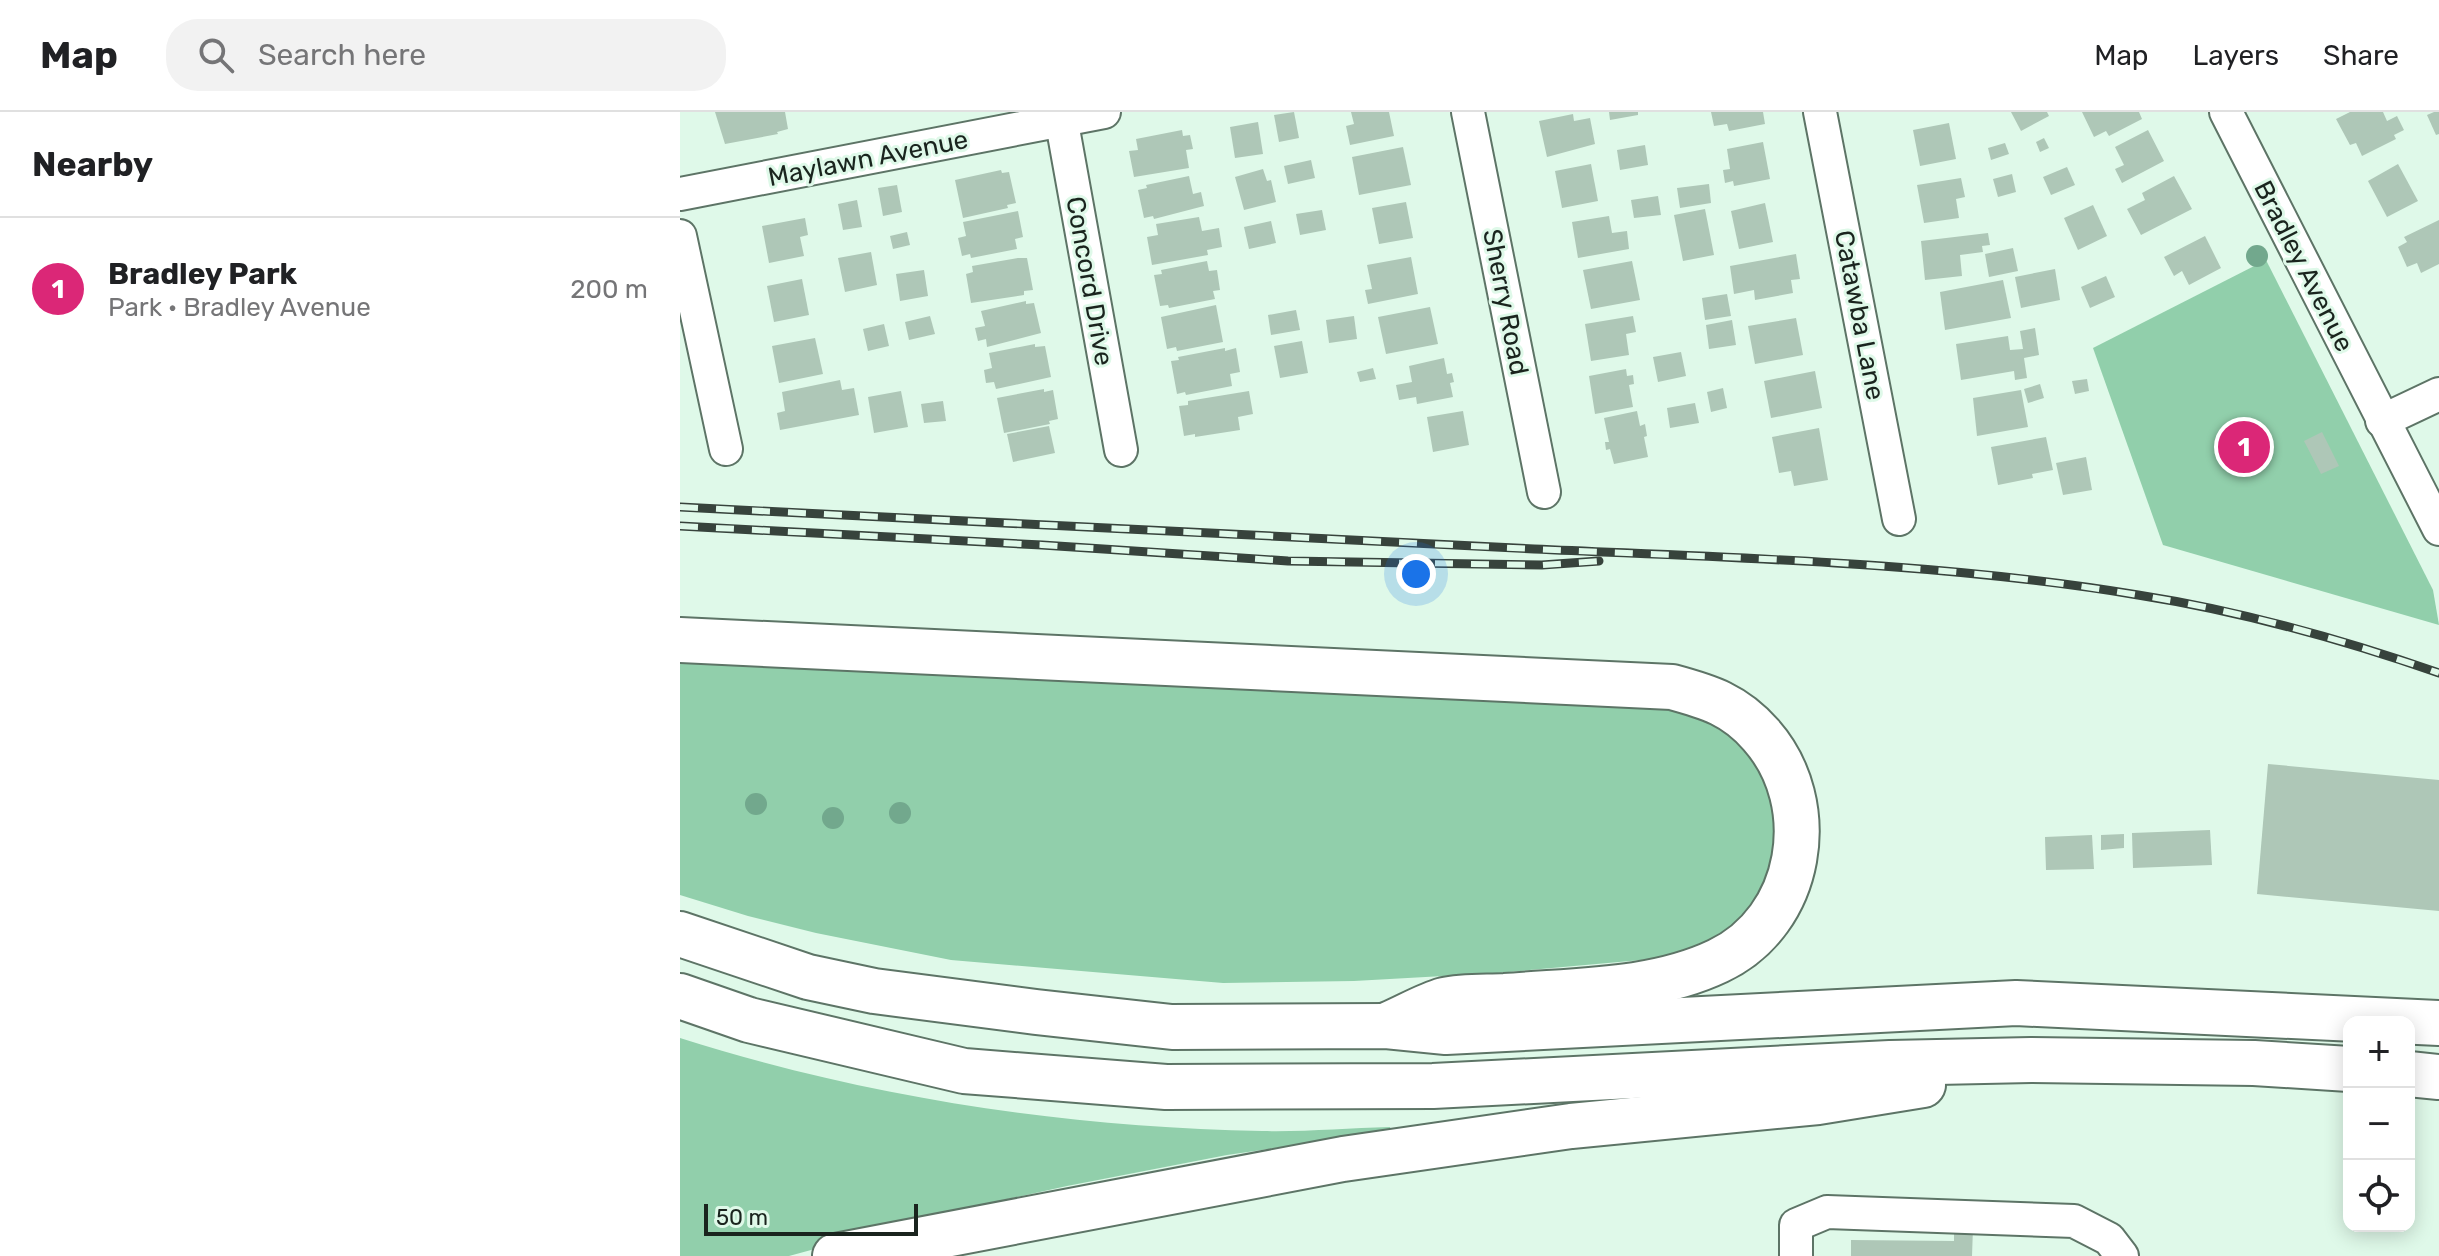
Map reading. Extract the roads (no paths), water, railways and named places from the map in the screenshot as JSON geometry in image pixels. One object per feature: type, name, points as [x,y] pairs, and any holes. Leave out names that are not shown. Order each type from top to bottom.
[{"type":"highway","points":[[680,640],[1672,687],[1714,698],[1761,734],[1777,756],[1788,779],[1796,814],[1797,851],[1793,874],[1773,916],[1758,935],[1718,961],[1672,977],[1633,985],[1444,1000],[1386,1026]]},
{"type":"highway","points":[[680,934],[808,977],[874,991],[1172,1027],[1386,1026],[1446,1032],[2016,1003],[2439,1023]]},
{"type":"highway","points":[[680,996],[749,1020],[964,1071],[1166,1087],[1433,1086],[1890,1063],[2031,1060],[2254,1063],[2343,1069]]},
{"type":"highway","points":[[835,1256],[1343,1159],[1571,1126],[1818,1102],[1936,1083],[2031,1060]]},
{"type":"highway","points":[[2415,1075],[2439,1077]]},
{"type":"highway","points":[[942,1256],[1083,1209]]},
{"type":"street","name":"Maylawn Avenue","points":[[680,194],[1061,116],[1104,112]]},
{"type":"street","name":"Sherry Road","points":[[1468,112],[1544,492]]},
{"type":"street","name":"Catawba Lane","points":[[1820,112],[1899,519]]},
{"type":"street","name":"Bradley Avenue","points":[[2226,112],[2439,529]]},
{"type":"street","name":"Concord Drive","points":[[1061,116],[1121,450]]},
{"type":"street","points":[[680,236],[726,449]]},
{"type":"street","points":[[2382,421],[2439,394]]},
{"type":"street","points":[[1796,1256],[1796,1225],[1827,1212],[2074,1221],[2109,1239],[2122,1256]]},
{"type":"railway","points":[[680,507],[1761,559],[1988,575],[2138,595],[2215,609],[2328,638],[2439,673]]},
{"type":"railway","points":[[680,526],[1288,561],[1542,565],[1599,561]]},
{"type":"place","name":"Bradley Park","points":[[2244,447]]}]
